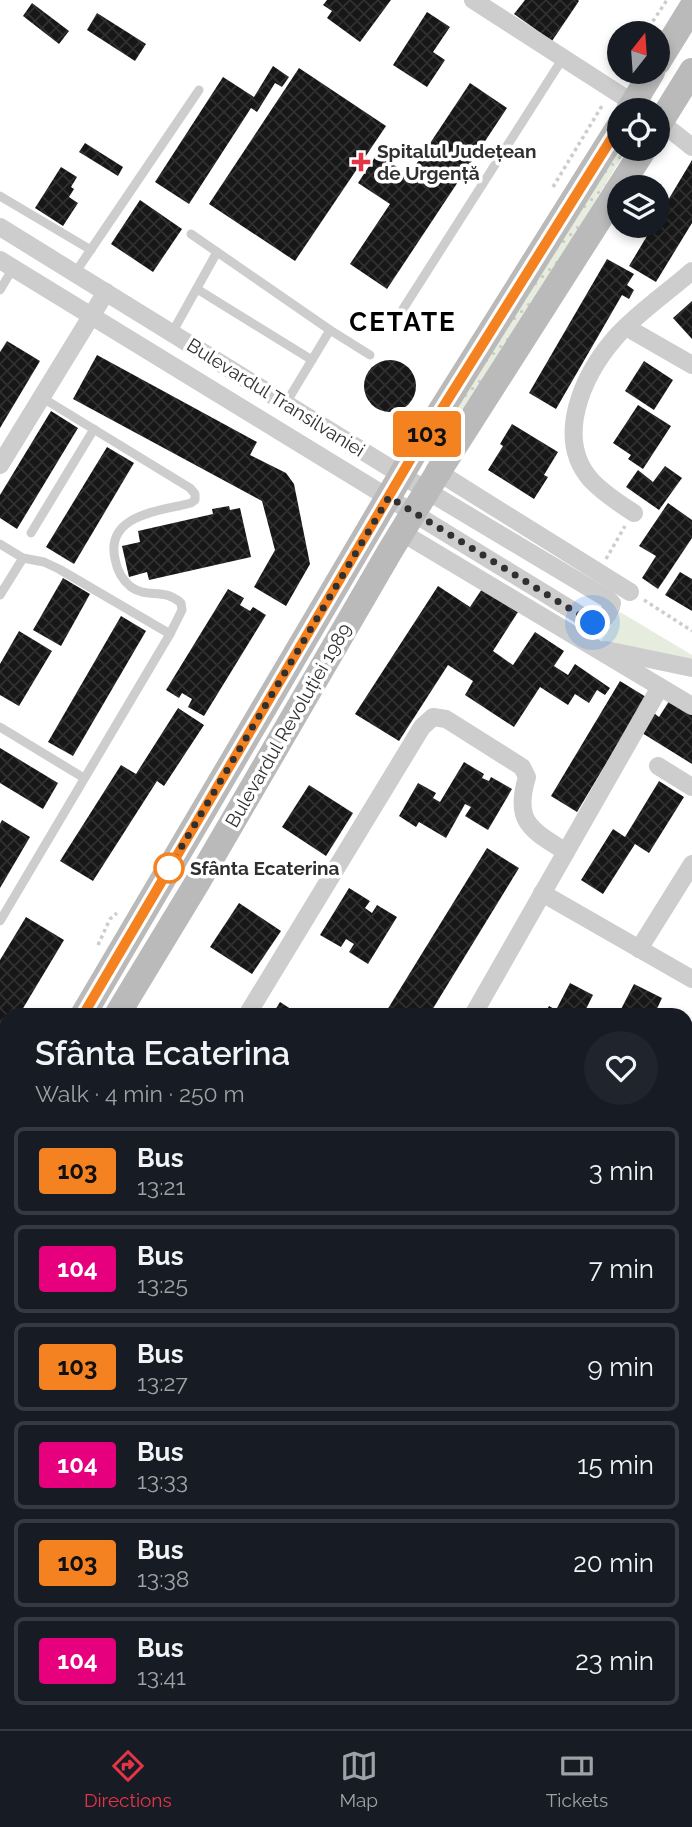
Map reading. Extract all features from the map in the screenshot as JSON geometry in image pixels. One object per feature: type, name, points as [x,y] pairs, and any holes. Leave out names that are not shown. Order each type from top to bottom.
[{"type":"main road","points":[[670,43],[692,7]]},
{"type":"main road","name":"Bulevardul Revoluției 1989","points":[[663,98],[692,71]]},
{"type":"main road","name":"Bulevardul Revoluției 1989","points":[[87,1008],[395,486],[613,161]]},
{"type":"main road","name":"Bulevardul Revoluției 1989","points":[[121,1008],[424,496],[636,161]]},
{"type":"street","points":[[473,0],[563,58],[617,98]]},
{"type":"street","points":[[670,134],[692,147]]},
{"type":"street","name":"Bulevardul Transilvaniei","points":[[0,227],[286,403],[395,486],[424,496],[608,599],[612,603],[604,620],[598,624],[593,623],[424,496]]},
{"type":"street","name":"Bulevardul Transilvaniei","points":[[7,264],[91,316],[395,486],[424,496],[598,572],[630,592]]},
{"type":"street","points":[[634,513],[608,496],[590,478],[577,455],[575,416],[589,377],[614,339],[692,271]]},
{"type":"street","points":[[0,465],[106,292]]},
{"type":"street","points":[[626,327],[692,365]]},
{"type":"street","name":"Bulevardul Transilvaniei","points":[[424,496],[592,647],[692,706]]},
{"type":"street","name":"Bulevardul Transilvaniei","points":[[592,647],[692,668]]},
{"type":"street","points":[[477,1008],[660,687]]},
{"type":"street","points":[[251,1008],[422,727],[433,717],[446,719],[522,767],[527,777],[522,793],[525,819],[534,831],[566,852]]},
{"type":"street","points":[[658,766],[692,787]]},
{"type":"street","points":[[639,949],[692,864]]},
{"type":"street","points":[[542,893],[692,979]]},
{"type":"lane","points":[[403,309],[563,58]]},
{"type":"lane","points":[[75,273],[199,90]]},
{"type":"lane","points":[[0,196],[91,250]]},
{"type":"lane","points":[[191,234],[370,355]]},
{"type":"lane","points":[[172,333],[217,252]]},
{"type":"lane","points":[[0,290],[7,264]]},
{"type":"lane","points":[[197,289],[312,360]]},
{"type":"lane","points":[[286,403],[330,330]]},
{"type":"lane","points":[[0,921],[182,610],[181,603],[175,597],[162,593],[146,593],[131,587],[119,573],[113,548],[118,533],[131,520],[147,513],[195,500],[195,494],[190,488],[41,397]]},
{"type":"lane","points":[[31,533],[94,429]]},
{"type":"lane","points":[[0,544],[23,558],[44,562],[59,569],[170,634]]},
{"type":"lane","points":[[0,595],[23,558]]},
{"type":"lane","points":[[0,727],[84,778]]},
{"type":"path","points":[[653,21],[667,0]]},
{"type":"path","points":[[598,572],[634,513]]},
{"type":"path","points":[[630,592],[692,632]]},
{"type":"green space","points":[[612,161],[620,161],[611,175],[607,175],[607,182],[439,455],[430,450]]},
{"type":"green space","points":[[620,612],[692,655],[692,662],[600,643]]},
{"type":"building","points":[[327,0],[391,0],[360,42],[327,18],[332,11],[323,5]]},
{"type":"building","points":[[525,0],[579,1],[552,41],[514,14]]},
{"type":"building","points":[[32,3],[69,31],[59,44],[23,16]]},
{"type":"building","points":[[427,12],[450,27],[433,52],[445,60],[427,87],[393,65]]},
{"type":"building","points":[[97,13],[146,44],[135,61],[87,30]]},
{"type":"building","points":[[273,66],[289,77],[282,87],[275,83],[257,112],[251,108],[189,204],[155,182],[223,77],[254,97]]},
{"type":"building","points":[[299,68],[386,126],[295,261],[209,204]]},
{"type":"building","points":[[470,83],[507,108],[387,289],[350,264],[390,204],[358,183],[377,154],[409,175]]},
{"type":"building","points":[[85,143],[123,167],[118,176],[79,152]]},
{"type":"building","points":[[692,160],[692,223],[656,282],[629,266],[646,238],[670,238],[670,197]]},
{"type":"building","points":[[61,167],[77,177],[69,197],[78,203],[63,226],[35,208]]},
{"type":"building","points":[[140,200],[182,229],[153,272],[111,244]]},
{"type":"building","points":[[607,259],[634,274],[627,285],[634,290],[629,299],[622,295],[556,409],[529,393]]},
{"type":"building","points":[[692,301],[692,339],[673,318]]},
{"type":"building","points":[[7,341],[40,361],[0,428],[0,352]]},
{"type":"building","points":[[97,355],[257,442],[250,455],[286,473],[294,484],[310,564],[286,606],[254,587],[275,550],[262,501],[73,399]]},
{"type":"building","points":[[390,360],[409,367],[416,386],[409,405],[390,412],[371,405],[364,386],[371,367]]},
{"type":"building","points":[[644,361],[673,380],[654,410],[625,391]]},
{"type":"building","points":[[638,405],[671,426],[643,469],[628,459],[631,455],[613,443]]},
{"type":"building","points":[[51,411],[78,428],[17,529],[0,518],[0,495]]},
{"type":"building","points":[[512,424],[558,452],[544,475],[548,477],[534,499],[488,470],[503,446],[500,444]]},
{"type":"building","points":[[107,447],[134,463],[74,564],[46,547]]},
{"type":"building","points":[[665,466],[682,478],[659,510],[626,487],[638,470],[653,482]]},
{"type":"building","points":[[668,503],[692,520],[692,538],[658,589],[642,578],[656,556],[639,546]]},
{"type":"building","points":[[229,506],[230,510],[240,508],[251,557],[149,580],[147,572],[129,577],[122,546],[140,542],[138,531],[213,514],[212,509]]},
{"type":"building","points":[[680,572],[692,579],[692,611],[665,595]]},
{"type":"building","points":[[63,578],[90,594],[61,646],[33,630]]},
{"type":"building","points":[[438,586],[470,607],[482,589],[518,612],[493,651],[513,665],[535,632],[564,651],[554,666],[568,675],[575,664],[610,688],[605,695],[597,690],[589,703],[575,694],[568,705],[540,687],[514,727],[465,695],[473,681],[448,665],[399,741],[355,714]]},
{"type":"building","points":[[228,589],[244,598],[240,605],[250,611],[253,607],[266,615],[204,716],[188,707],[192,699],[182,693],[179,698],[166,690]]},
{"type":"building","points":[[121,616],[146,631],[73,756],[48,742]]},
{"type":"building","points":[[19,631],[52,651],[19,706],[0,695],[0,664]]},
{"type":"building","points":[[620,681],[646,697],[577,812],[551,796]]},
{"type":"building","points":[[671,698],[692,711],[692,764],[642,733],[654,713],[659,717]]},
{"type":"building","points":[[178,708],[204,725],[164,786],[157,781],[93,881],[60,861],[121,765],[136,774]]},
{"type":"building","points":[[0,748],[58,783],[43,809],[0,783]]},
{"type":"building","points":[[464,762],[484,774],[482,778],[489,781],[491,777],[512,789],[488,830],[465,816],[471,807],[465,804],[446,838],[419,822],[416,827],[399,816],[418,783],[436,793],[433,798],[440,802]]},
{"type":"building","points":[[659,781],[684,797],[649,853],[635,844],[603,894],[581,880],[613,829],[625,837]]},
{"type":"building","points":[[309,785],[353,813],[326,856],[282,827]]},
{"type":"building","points":[[2,820],[30,837],[0,888],[0,824]]},
{"type":"building","points":[[487,848],[519,868],[433,1008],[388,1008]]},
{"type":"building","points":[[349,888],[370,901],[365,908],[372,913],[377,905],[397,917],[368,964],[349,952],[354,944],[346,939],[341,947],[320,935]]},
{"type":"building","points":[[239,903],[281,931],[252,974],[210,947]]},
{"type":"building","points":[[26,917],[64,940],[23,1008],[0,1008],[0,960]]},
{"type":"building","points":[[570,983],[593,995],[586,1008],[557,1008]]},
{"type":"building","points":[[634,984],[662,998],[657,1008],[622,1008]]},
{"type":"building","points":[[280,1002],[289,1008],[276,1008]]},
{"type":"bus line","name":"103","points":[[87,1008],[413,455],[607,146]]},
{"type":"place","name":"Spitalul Județean de Urgență","points":[[361,162]]},
{"type":"place","name":"Sfânta Ecaterina","points":[[169,868]]},
{"type":"district","name":"CETATE","points":[[403,322]]},
{"type":"route","points":[[169,868],[389,497],[593,623]]}]
